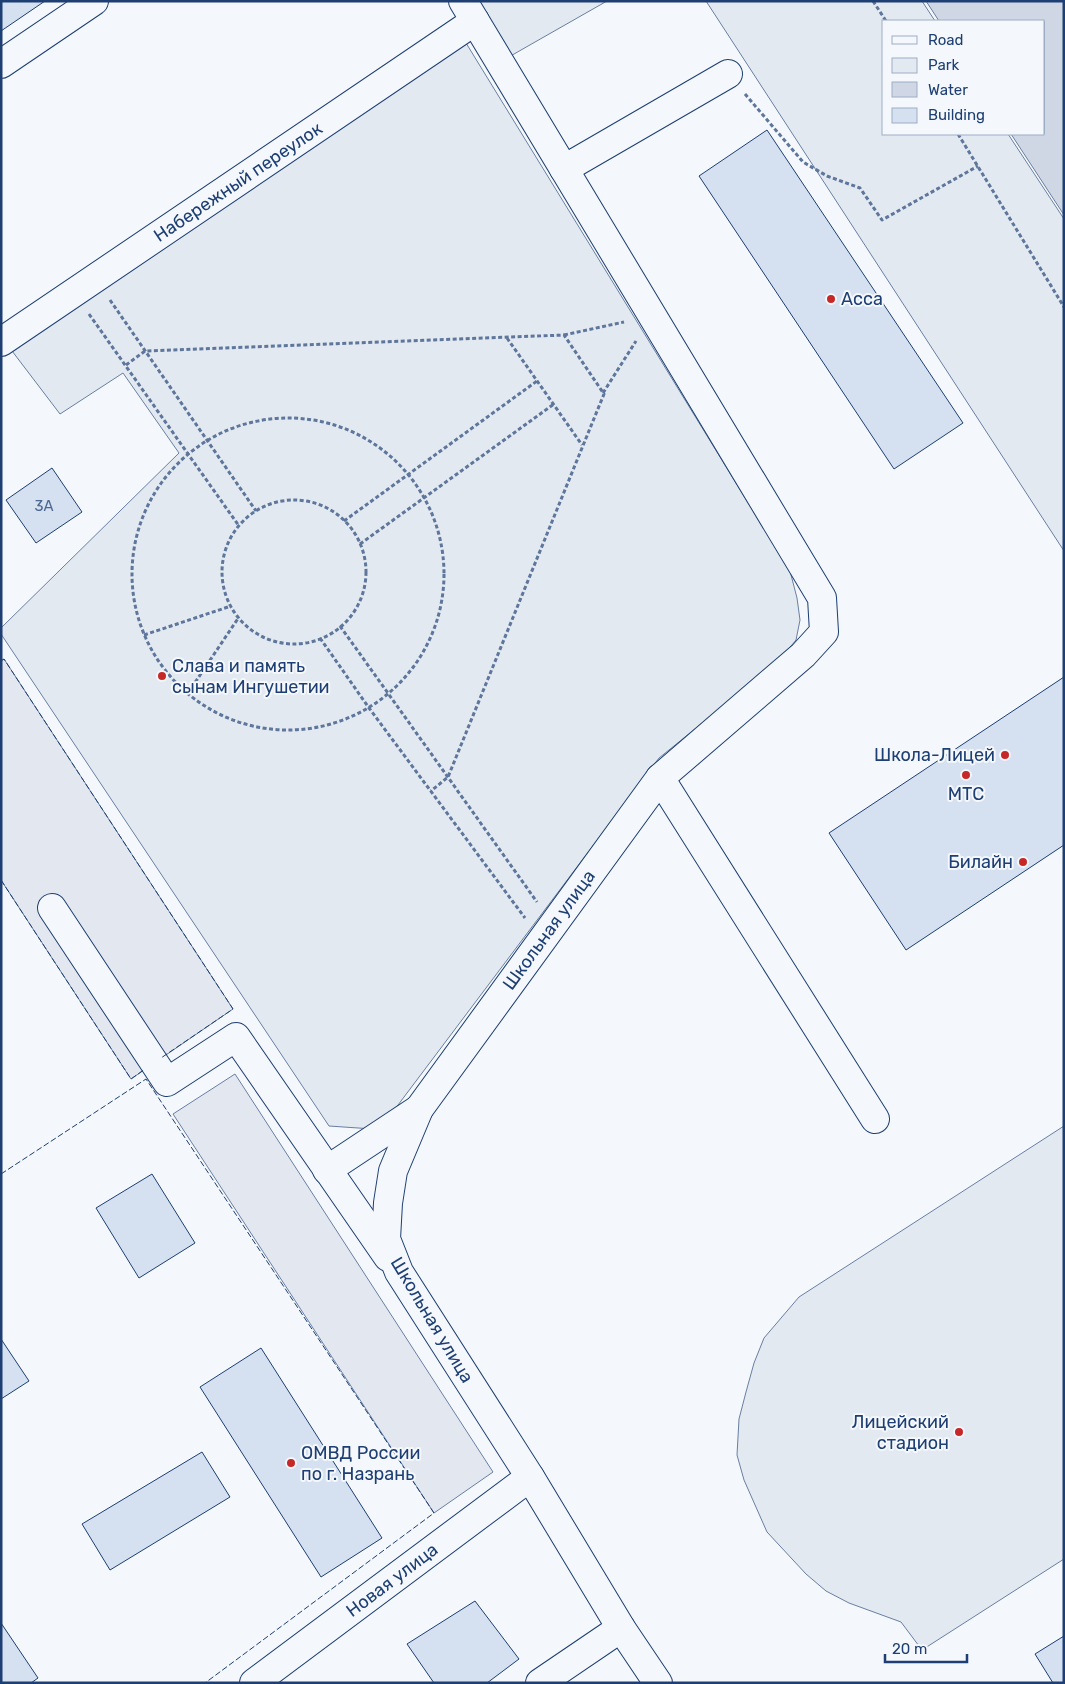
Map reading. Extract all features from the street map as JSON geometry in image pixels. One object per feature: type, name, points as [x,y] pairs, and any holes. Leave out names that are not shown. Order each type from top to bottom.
[{"type":"street","points":[[1,64],[94,1]]},
{"type":"street","points":[[469,11],[652,316]]},
{"type":"street","name":"Набережный переулок","points":[[1,342],[85,286],[469,11]]},
{"type":"street","points":[[564,169],[728,74]]},
{"type":"street","name":"Школьная улица","points":[[652,316],[822,598],[824,632],[803,655],[660,778],[419,1109],[393,1171],[388,1203],[386,1239],[399,1272],[530,1477],[621,1628],[658,1683]]},
{"type":"street","points":[[660,778],[875,1119]]},
{"type":"street","points":[[52,908],[167,1082],[236,1037],[399,1272]]},
{"type":"street","points":[[327,1170],[419,1109]]},
{"type":"street","name":"Новая улица","points":[[254,1683],[530,1477]]},
{"type":"street","points":[[540,1683],[621,1628]]},
{"type":"path","points":[[873,1],[885,20]]},
{"type":"path","points":[[728,74],[803,162],[827,176],[860,188],[882,220],[978,166]]},
{"type":"path","points":[[959,135],[1064,308]]},
{"type":"path","points":[[85,286],[145,351],[256,511]]},
{"type":"path","points":[[85,286],[126,365],[238,526]]},
{"type":"path","points":[[126,365],[145,351],[564,335],[652,316]]},
{"type":"path","points":[[431,791],[448,777],[603,393],[652,316]]},
{"type":"path","points":[[564,335],[603,393]]},
{"type":"path","points":[[507,337],[583,446]]},
{"type":"path","points":[[344,521],[538,381]]},
{"type":"path","points":[[360,544],[554,404]]},
{"type":"path","points":[[291,417],[335,425],[375,445],[408,474],[424,497],[442,548],[442,602],[423,653],[388,695],[369,708],[321,728],[269,730],[219,716],[177,685],[147,643],[132,593],[134,541],[154,492],[188,453],[207,440],[247,422],[291,417]]},
{"type":"path","points":[[286,500],[310,501],[333,511],[344,521],[351,528],[362,548],[366,570],[363,594],[353,614],[336,630],[316,641],[293,644],[271,640],[250,629],[239,617],[224,590],[222,565],[228,542],[242,521],[262,507],[286,500]]},
{"type":"path","points":[[144,635],[232,606]]},
{"type":"path","points":[[188,693],[239,617]]},
{"type":"path","points":[[340,626],[448,777],[548,933]]},
{"type":"path","points":[[320,638],[431,791],[548,933]]},
{"type":"green space","points":[[463,1],[607,1],[500,62]]},
{"type":"green space","points":[[706,1],[922,1],[934,20],[882,20],[882,135],[1009,135],[1064,219],[1064,551]]},
{"type":"green space","points":[[466,43],[790,571],[800,620],[796,640],[777,663],[659,758],[398,1105],[373,1129],[329,1126],[1,634],[1,628],[179,453],[123,373],[60,414],[9,347]]},
{"type":"green space","points":[[1064,1126],[1064,1559],[922,1650],[901,1622],[849,1603],[826,1591],[806,1574],[767,1532],[744,1480],[737,1455],[739,1419],[746,1392],[754,1363],[764,1338],[799,1297]]},
{"type":"shaded area","points":[[4,659],[233,1009],[131,1079],[1,880],[1,661]]},
{"type":"shaded area","points":[[235,1074],[493,1472],[434,1513],[173,1114]]},
{"type":"water","points":[[926,1],[1064,1],[1064,215],[1012,135],[1045,135],[1045,20],[938,20]]},
{"type":"building","points":[[1,1],[45,1],[1,31]]},
{"type":"building","name":"Асса","points":[[767,130],[963,423],[894,469],[699,176]]},
{"type":"building","points":[[52,468],[82,512],[36,543],[6,500]]},
{"type":"building","name":"Школа-Лицей","points":[[1064,677],[1064,845],[906,950],[829,833]]},
{"type":"building","points":[[152,1174],[195,1243],[139,1278],[96,1208]]},
{"type":"building","points":[[1,1339],[29,1381],[1,1399]]},
{"type":"building","name":"ОМВД России по г. Назрань","points":[[261,1348],[382,1538],[321,1577],[200,1387]]},
{"type":"building","points":[[202,1452],[230,1497],[110,1570],[82,1524]]},
{"type":"building","points":[[475,1601],[519,1659],[487,1683],[434,1683],[407,1644]]},
{"type":"building","points":[[1,1623],[38,1678],[31,1683],[1,1683]]},
{"type":"building","points":[[1064,1636],[1064,1683],[1053,1683],[1035,1654]]},
{"type":"fence","points":[[1,661],[4,659],[233,1009],[161,1058]]},
{"type":"fence","points":[[1,880],[131,1079],[145,1069]]},
{"type":"fence","points":[[1,1174],[146,1079],[434,1513],[205,1683]]},
{"type":"place","name":"Асса","points":[[831,299]]},
{"type":"place","name":"Слава и память сынам Ингушетии","points":[[162,676]]},
{"type":"place","name":"Школа-Лицей","points":[[1005,755]]},
{"type":"place","name":"МТС","points":[[966,775]]},
{"type":"place","name":"Билайн","points":[[1023,862]]},
{"type":"place","name":"Лицейский стадион","points":[[959,1432]]},
{"type":"place","name":"ОМВД России по г. Назрань","points":[[291,1463]]}]
